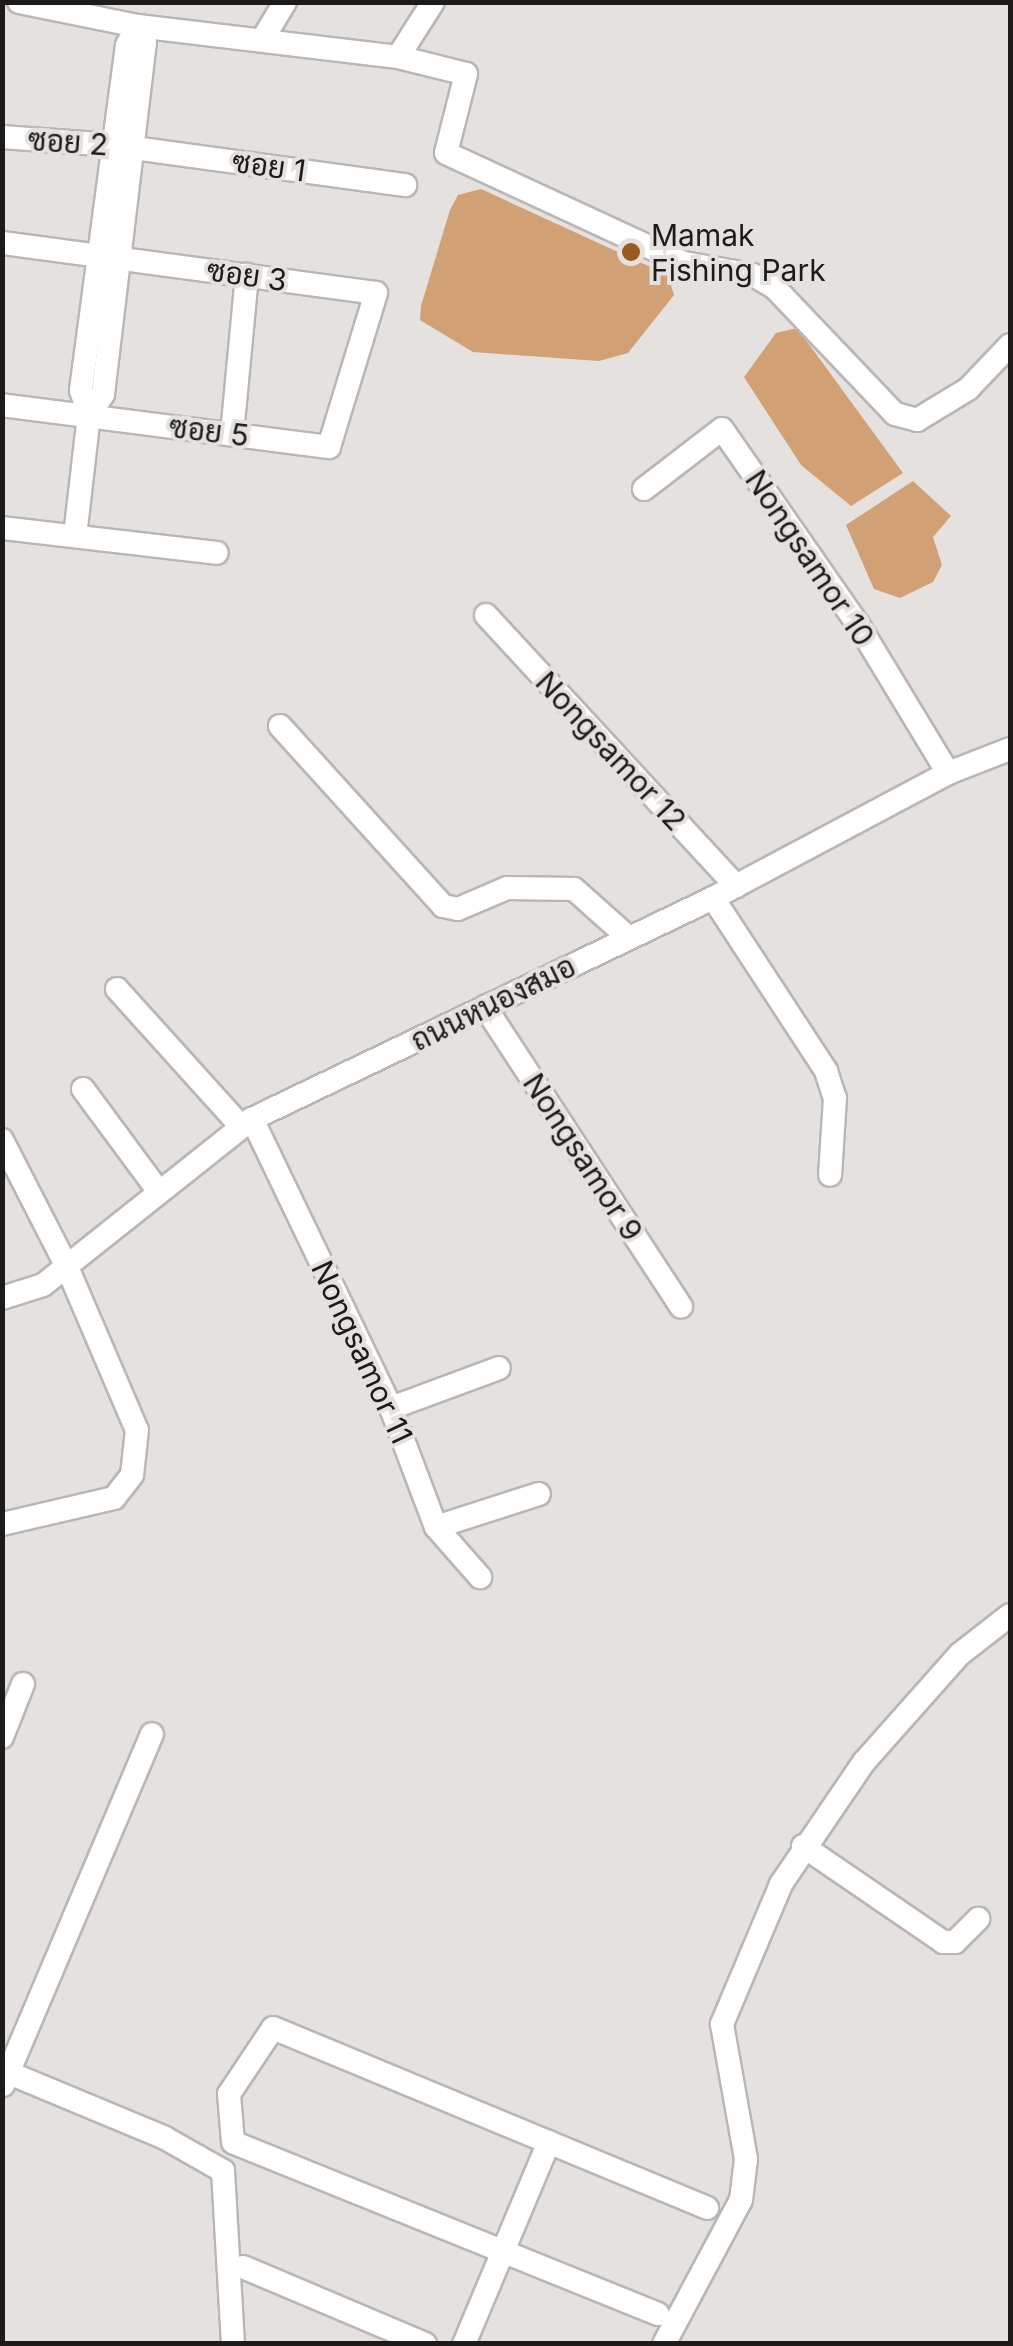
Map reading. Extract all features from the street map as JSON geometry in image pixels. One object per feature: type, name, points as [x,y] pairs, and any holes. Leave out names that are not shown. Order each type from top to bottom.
[{"type":"street","points":[[19,2],[398,57],[466,74],[446,153],[684,263],[753,275],[774,287],[895,414],[916,420],[968,389],[1010,345]]},
{"type":"street","points":[[264,38],[285,2]]},
{"type":"street","points":[[398,57],[433,2]]},
{"type":"street","points":[[75,536],[89,415],[103,394],[108,255],[123,146],[144,43],[131,17]]},
{"type":"street","name":"ซอย 2","points":[[2,137],[123,146]]},
{"type":"street","name":"ซอย 1","points":[[123,146],[405,185]]},
{"type":"street","name":"ซอย 3","points":[[2,243],[376,292],[329,447]]},
{"type":"street","points":[[232,434],[248,275]]},
{"type":"street","name":"ซอย 5","points":[[2,405],[329,447]]},
{"type":"street","name":"Nongsamor 10","points":[[644,490],[722,429],[858,626],[948,773]]},
{"type":"street","points":[[2,528],[217,553]]},
{"type":"street","name":"Nongsamor 12","points":[[486,615],[736,886]]},
{"type":"street","points":[[280,726],[439,904],[458,909],[507,888],[574,889],[629,938]]},
{"type":"street","name":"ถนนหนองสมอ","points":[[2,1298],[43,1285],[68,1267],[246,1122],[713,898],[948,773],[1010,750]]},
{"type":"street","points":[[713,898],[826,1070],[835,1098],[830,1175]]},
{"type":"street","name":"Nongsamor 11","points":[[117,989],[246,1122],[391,1408],[436,1527],[480,1577]]},
{"type":"street","name":"Nongsamor 9","points":[[485,1007],[681,1307]]},
{"type":"street","points":[[83,1089],[158,1190]]},
{"type":"street","points":[[2,1140],[68,1267],[137,1430],[135,1465],[114,1498],[2,1524]]},
{"type":"street","points":[[391,1408],[499,1368]]},
{"type":"street","points":[[436,1527],[539,1494]]},
{"type":"street","points":[[664,2344],[741,2200],[746,2160],[722,2024],[803,1846],[895,1726],[960,1654],[1010,1615]]},
{"type":"street","points":[[2,1737],[23,1684]]},
{"type":"street","points":[[152,1734],[4,2076],[165,2138],[223,2171],[233,2344]]},
{"type":"street","points":[[803,1846],[942,1942],[955,1942],[978,1919]]},
{"type":"street","points":[[658,2314],[233,2142],[229,2094],[274,2028],[707,2208]]},
{"type":"street","points":[[464,2344],[550,2142]]},
{"type":"street","points":[[243,2267],[425,2344]]},
{"type":"shaded area","points":[[481,189],[668,275],[674,295],[628,353],[599,361],[473,352],[420,320],[450,210],[458,195]]},
{"type":"shaded area","points":[[797,328],[903,473],[851,506],[801,465],[744,377],[776,333]]},
{"type":"shaded area","points":[[913,481],[951,516],[933,537],[942,565],[933,582],[900,598],[874,589],[846,525]]},
{"type":"place","name":"Mamak Fishing Park","points":[[631,252]]}]
